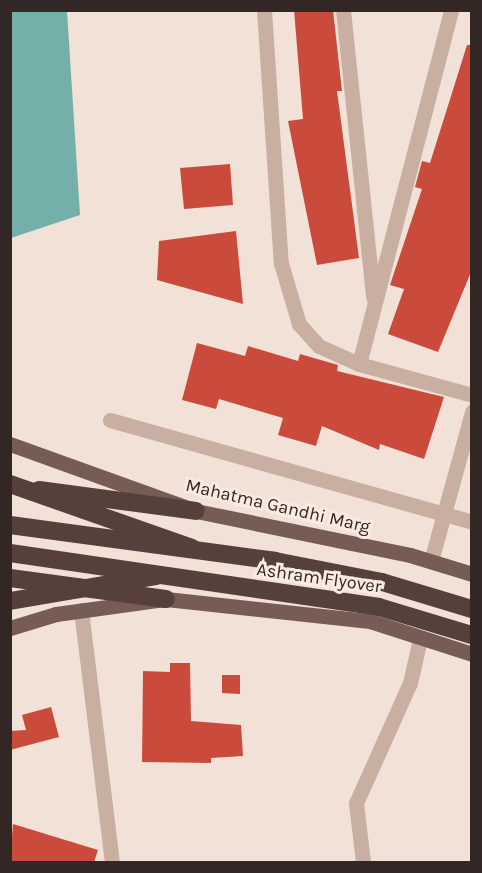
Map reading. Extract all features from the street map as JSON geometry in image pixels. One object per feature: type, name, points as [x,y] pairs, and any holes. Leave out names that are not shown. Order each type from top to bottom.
[{"type":"highway","points":[[10,485],[196,511]]},
{"type":"highway","points":[[10,485],[192,548]]},
{"type":"highway","points":[[10,525],[192,548]]},
{"type":"highway","name":"Ashram Flyover","points":[[192,548],[382,582],[471,609]]},
{"type":"highway","name":"Ashram Flyover","points":[[10,553],[379,607],[471,634]]},
{"type":"highway","points":[[10,601],[157,576]]},
{"type":"highway","points":[[10,578],[166,599]]},
{"type":"main road","name":"Mahatma Gandhi Marg","points":[[10,444],[196,511],[431,561],[471,574]]},
{"type":"main road","points":[[10,628],[81,610],[166,599],[370,621],[471,654]]},
{"type":"street","points":[[264,10],[287,297],[299,324],[319,346],[358,364],[471,395]]},
{"type":"street","points":[[343,10],[374,306]]},
{"type":"street","points":[[358,364],[451,10]]},
{"type":"street","points":[[431,561],[446,514],[471,412]]},
{"type":"street","points":[[110,420],[471,522]]},
{"type":"street","points":[[81,610],[112,862]]},
{"type":"street","points":[[363,862],[356,803],[410,683],[420,639]]},
{"type":"water","points":[[10,11],[67,11],[80,215],[11,238]]},
{"type":"building","points":[[294,10],[333,10],[342,91],[337,91],[359,258],[317,265],[288,121],[303,119]]},
{"type":"building","points":[[467,45],[471,45],[471,272],[438,352],[388,334],[404,289],[390,285],[422,189],[415,187],[422,161],[430,163]]},
{"type":"building","points":[[230,164],[233,205],[184,209],[180,168]]},
{"type":"building","points":[[236,231],[243,304],[157,280],[159,241]]},
{"type":"building","points":[[197,343],[245,356],[248,346],[298,361],[300,354],[338,365],[337,371],[444,397],[424,459],[380,444],[379,450],[322,426],[316,446],[278,435],[283,418],[219,399],[216,409],[182,400]]},
{"type":"building","points":[[170,663],[190,663],[191,721],[241,725],[243,756],[211,758],[211,763],[142,762],[143,671],[170,672]]},
{"type":"building","points":[[222,675],[240,675],[240,694],[222,693]]},
{"type":"building","points":[[51,707],[59,737],[10,750],[10,731],[26,730],[22,715]]},
{"type":"building","points":[[13,824],[98,850],[94,862],[10,862]]}]
